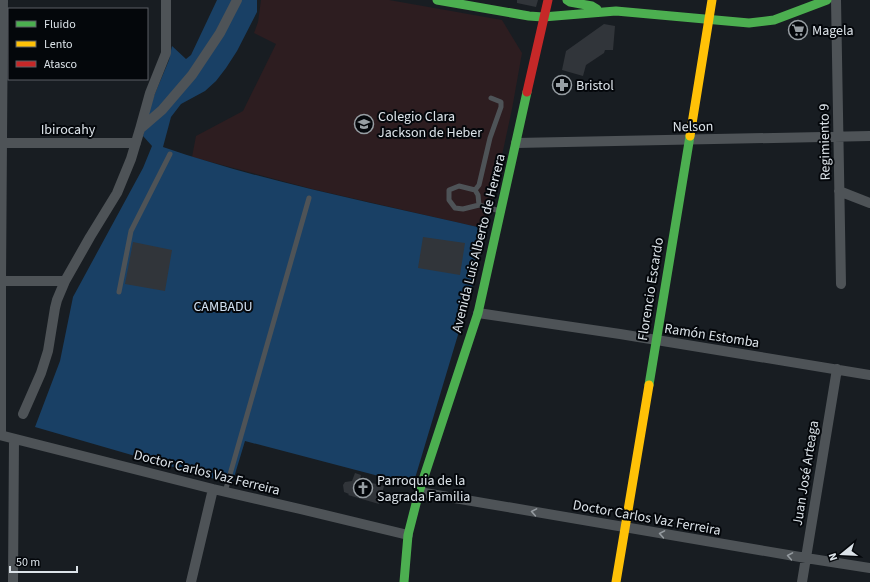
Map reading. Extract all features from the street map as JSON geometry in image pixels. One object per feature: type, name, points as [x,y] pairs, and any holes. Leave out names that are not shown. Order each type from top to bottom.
[{"type":"street","points":[[1,435],[0,281],[3,0]]},
{"type":"street","points":[[23,414],[41,373],[48,351],[54,308],[65,281],[117,193],[131,159],[150,93],[166,53],[166,0]]},
{"type":"street","points":[[140,129],[162,110],[192,75],[220,33],[237,0]]},
{"type":"street","points":[[437,0],[529,16],[544,17],[601,11],[616,11],[750,23],[762,22],[786,16],[827,0]]},
{"type":"street","name":"Avenida Luis Alberto de Herrera","points":[[404,582],[408,535],[419,492],[478,314],[548,0]]},
{"type":"street","points":[[567,0],[570,2],[592,6],[601,11]]},
{"type":"street","name":"Florencio Escardo","points":[[616,582],[712,0]]},
{"type":"street","name":"Regimiento 9","points":[[836,0],[840,284]]},
{"type":"street","name":"Nelson","points":[[516,143],[870,136]]},
{"type":"street","name":"Ibirocahy","points":[[1,143],[136,143]]},
{"type":"street","points":[[839,191],[870,203]]},
{"type":"street","points":[[0,281],[65,281]]},
{"type":"street","name":"Ramón Estomba","points":[[478,314],[620,334],[870,375]]},
{"type":"street","name":"Juan José Arteaga","points":[[802,582],[837,370]]},
{"type":"street","name":"Doctor Carlos Vaz Ferreira","points":[[1,435],[212,489],[408,535]]},
{"type":"street","points":[[13,582],[14,439]]},
{"type":"street","points":[[191,582],[212,489]]},
{"type":"street","name":"Doctor Carlos Vaz Ferreira","points":[[419,492],[625,528],[870,568]]},
{"type":"lane","points":[[475,190],[479,185],[490,138],[501,107],[501,102],[491,98]]},
{"type":"lane","points":[[119,292],[131,231],[170,154]]},
{"type":"lane","points":[[479,205],[478,195],[475,190],[459,186],[449,190],[449,200],[455,208],[463,209],[479,205],[501,212]]},
{"type":"lane","points":[[225,492],[309,198]]},
{"type":"shaded area","name":"Colegio Clara Jackson de Heber","points":[[261,0],[389,0],[502,20],[522,53],[512,109],[486,229],[312,189],[192,157],[196,136],[243,111],[276,44],[254,33],[258,22]]},
{"type":"green space","name":"CAMBADU","points":[[217,0],[257,0],[257,12],[237,51],[216,81],[205,91],[181,104],[171,117],[163,147],[203,160],[283,182],[364,202],[486,229],[472,288],[413,485],[245,441],[232,484],[35,427],[60,361],[73,297],[143,168],[152,146],[143,136],[151,103],[169,60],[172,46],[186,59],[191,55]]},
{"type":"building","points":[[517,0],[538,0],[536,7],[517,3]]},
{"type":"building","points":[[604,24],[615,26],[613,50],[605,50],[604,53],[586,65],[583,76],[562,70],[566,51]]},
{"type":"building","points":[[423,237],[465,243],[460,275],[418,268]]},
{"type":"building","points":[[133,242],[172,250],[165,291],[125,284]]},
{"type":"building","name":"Parroquia de la Sagrada Familia","points":[[355,473],[361,475],[360,480],[384,486],[379,504],[348,495],[349,494],[344,492],[343,485],[345,482],[352,481]]},
{"type":"traffic: fast","points":[[437,0],[529,16],[543,17],[616,11],[749,23],[774,20],[827,0]]},
{"type":"traffic: fast","points":[[567,0],[570,2],[592,6],[597,9]]},
{"type":"traffic: fast","points":[[404,582],[408,535],[419,492],[478,313],[527,92]]},
{"type":"traffic: fast","points":[[649,385],[690,136]]},
{"type":"traffic: slow","points":[[690,136],[712,0]]},
{"type":"traffic: slow","points":[[616,582],[649,385]]},
{"type":"traffic: jam","points":[[527,92],[548,0]]},
{"type":"place","name":"Magela","points":[[798,30]]},
{"type":"place","name":"Bristol","points":[[562,85]]},
{"type":"place","name":"Colegio Clara Jackson de Heber","points":[[364,124]]},
{"type":"place","name":"Parroquia de la Sagrada Familia","points":[[363,488]]}]
